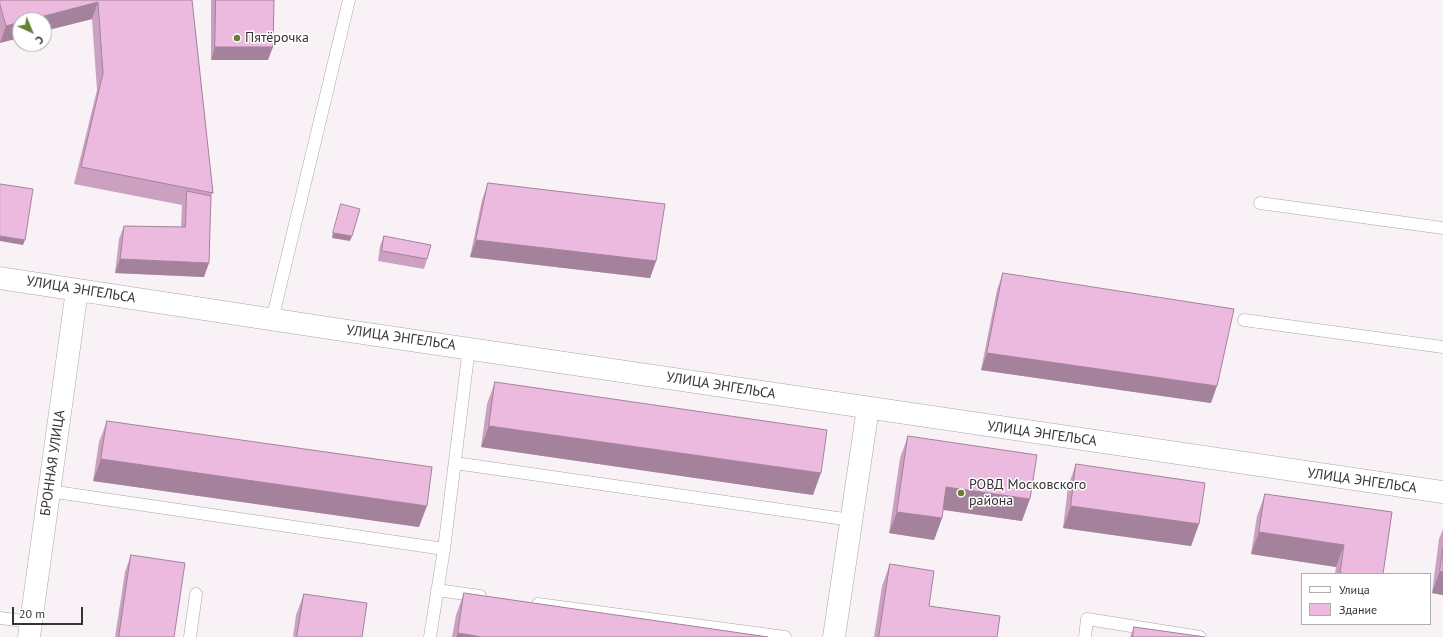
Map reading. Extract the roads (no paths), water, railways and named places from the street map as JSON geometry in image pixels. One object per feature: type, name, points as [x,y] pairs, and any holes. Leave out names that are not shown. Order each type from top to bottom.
[{"type":"street","name":"УЛИЦА ЭНГЕЛЬСА","points":[[0,278],[272,320],[868,408],[891,405],[1443,492]]},
{"type":"street","name":"БРОННАЯ УЛИЦА","points":[[30,630],[77,290]]},
{"type":"street","points":[[834,637],[868,408]]},
{"type":"lane","points":[[272,320],[350,0]]},
{"type":"lane","points":[[1260,203],[1443,228]]},
{"type":"lane","points":[[1244,320],[1443,347]]},
{"type":"lane","points":[[430,637],[444,549],[469,348]]},
{"type":"lane","points":[[455,463],[851,520]]},
{"type":"lane","points":[[49,491],[444,549]]},
{"type":"lane","points":[[437,590],[493,598]]},
{"type":"lane","points":[[190,637],[196,594]]},
{"type":"lane","points":[[524,602],[785,637]]},
{"type":"lane","points":[[0,618],[30,630]]},
{"type":"lane","points":[[1085,637],[1087,619],[1200,637]]},
{"type":"place","name":"Пятёрочка","points":[[237,38]]},
{"type":"place","name":"РОВД Московского района","points":[[961,493]]}]
